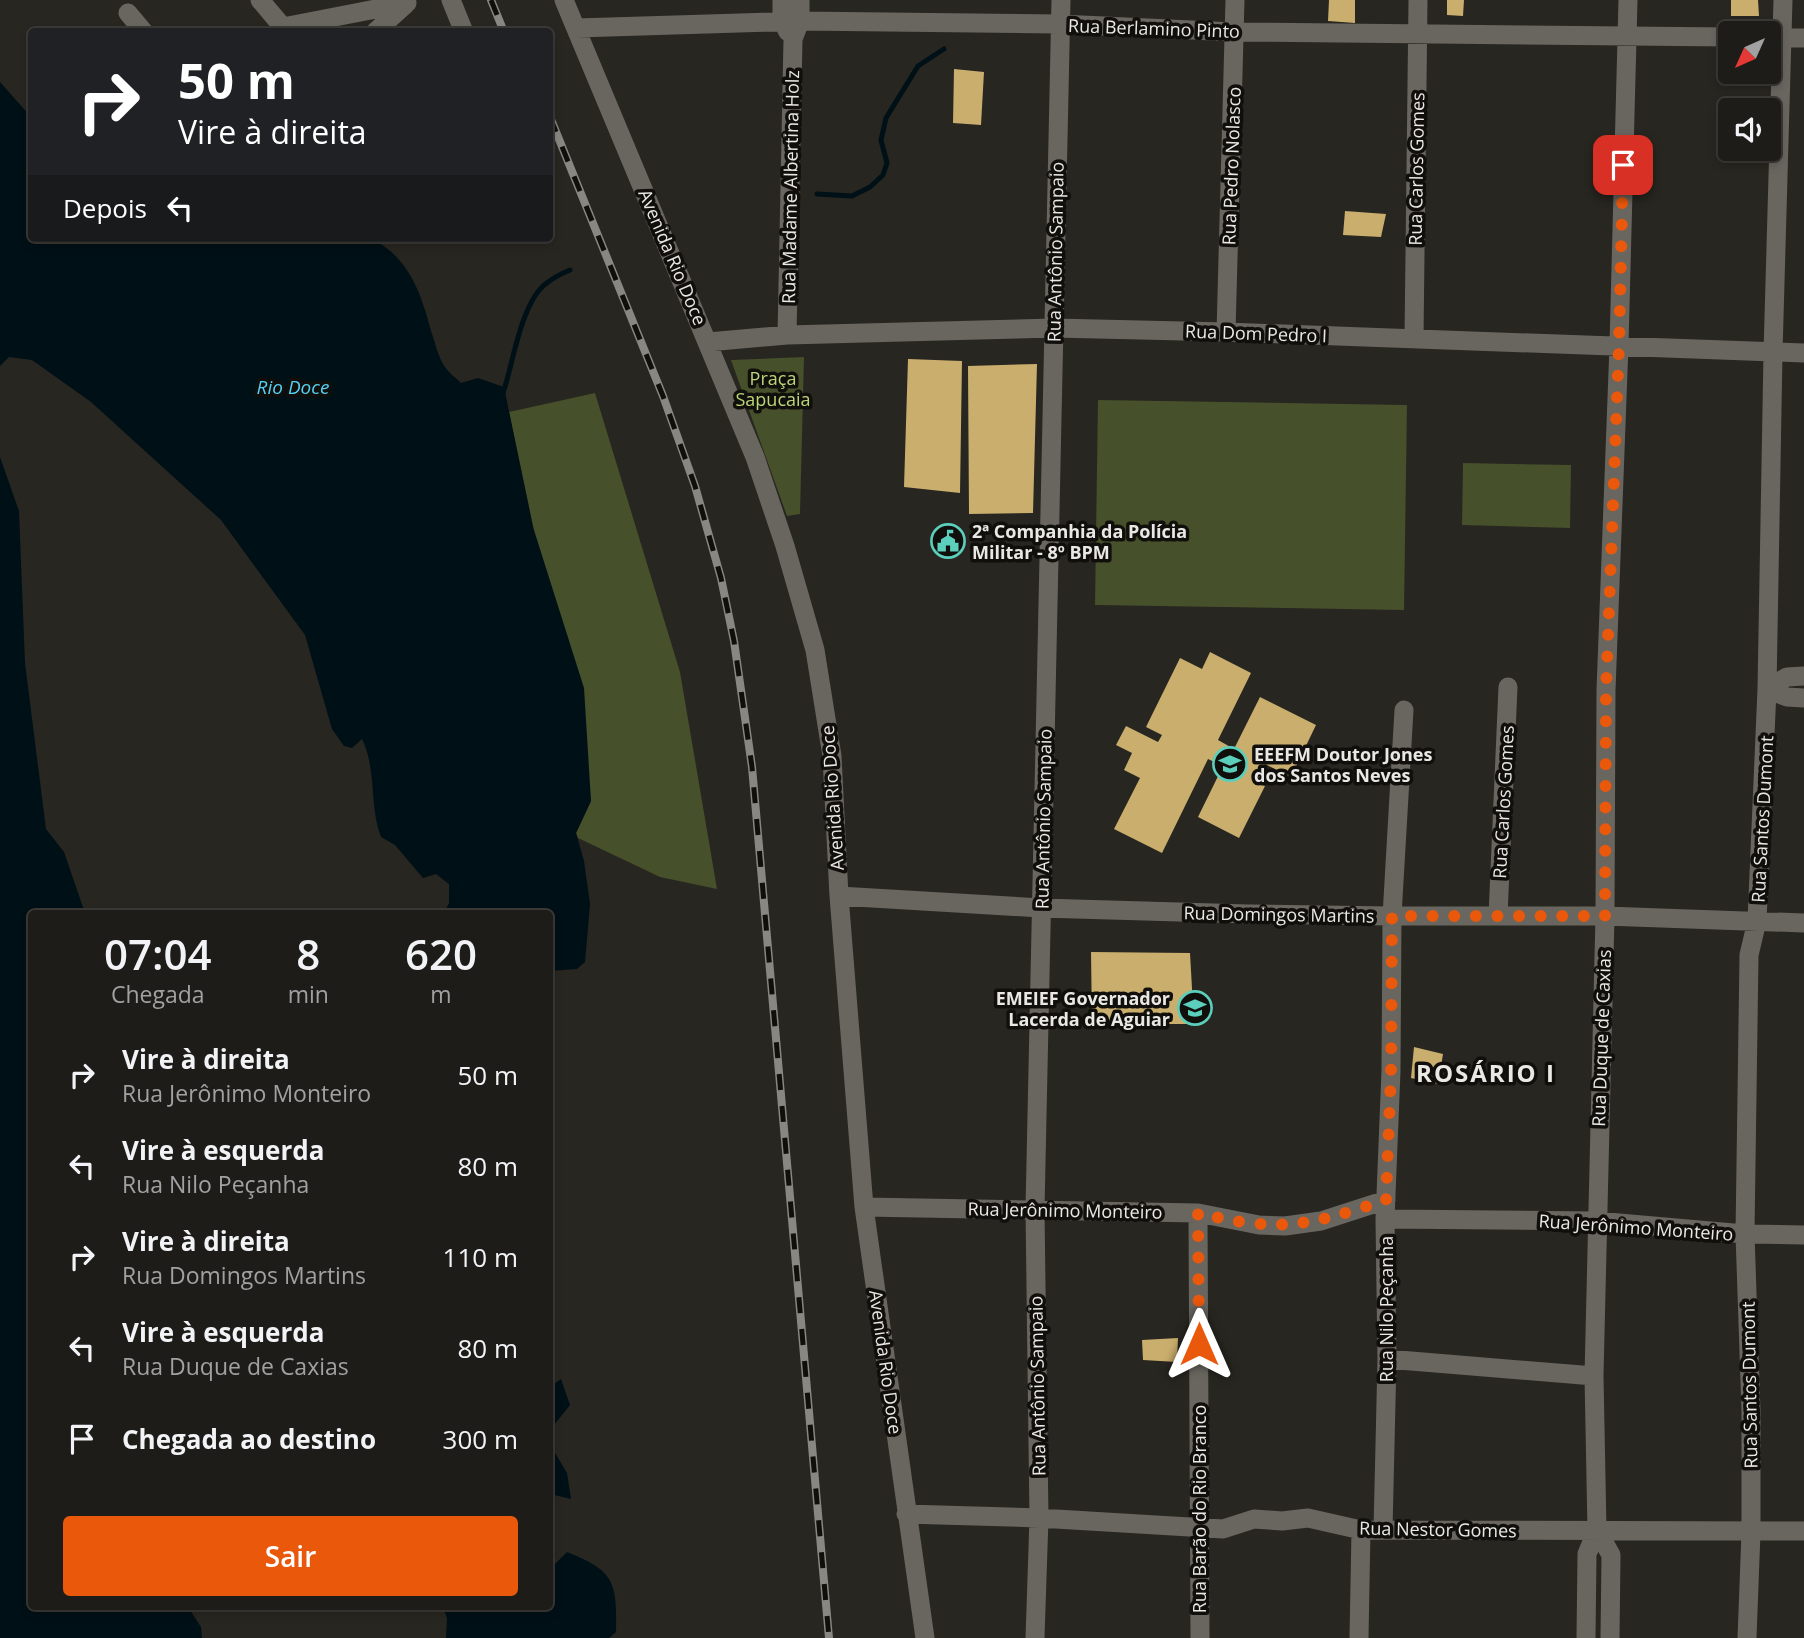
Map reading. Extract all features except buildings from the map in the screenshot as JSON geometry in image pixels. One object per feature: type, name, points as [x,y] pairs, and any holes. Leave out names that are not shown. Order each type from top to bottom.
[{"type":"street","points":[[260,0],[284,28]]},
{"type":"street","points":[[451,0],[462,28]]},
{"type":"street","name":"Avenida Rio Doce","points":[[565,0],[755,457],[815,650],[832,756],[839,896],[864,1207],[925,1638]]},
{"type":"street","name":"Rua Madame Albertina Holz","points":[[782,0],[791,21],[793,39],[787,335]]},
{"type":"street","name":"Rua Madame Albertina Holz","points":[[791,21],[800,0]]},
{"type":"street","name":"Rua Antônio Sampaio","points":[[1035,1638],[1039,1518],[1035,1209],[1061,0]]},
{"type":"street","name":"Rua Pedro Nolasco","points":[[1227,332],[1235,0]]},
{"type":"street","name":"Rua Carlos Gomes","points":[[1414,338],[1419,0]]},
{"type":"street","name":"Rua Duque de Caxias","points":[[1586,1638],[1587,1554],[1597,1531],[1594,1376],[1605,916],[1606,690],[1628,0]]},
{"type":"street","name":"Rua Santos Dumont","points":[[1779,21],[1783,0]]},
{"type":"street","points":[[290,28],[411,2]]},
{"type":"street","points":[[380,28],[411,2]]},
{"type":"street","points":[[128,13],[141,28]]},
{"type":"street","name":"Rua Berlamino Pinto","points":[[577,28],[791,21],[1060,24],[1235,32],[1718,37]]},
{"type":"street","points":[[1782,38],[1804,38]]},
{"type":"street","name":"Rua Santos Dumont","points":[[1747,1638],[1751,1532],[1751,1411],[1745,1234],[1749,955],[1757,921],[1767,689],[1776,84]]},
{"type":"street","name":"Rua Dom Pedro I","points":[[708,342],[787,335],[1054,328],[1804,353]]},
{"type":"street","points":[[1767,689],[1787,677],[1804,677]]},
{"type":"street","name":"Rua Carlos Gomes","points":[[1498,916],[1508,687]]},
{"type":"street","points":[[1767,689],[1787,697],[1804,698]]},
{"type":"street","name":"Rua Nilo Peçanha","points":[[1383,1530],[1387,1359],[1385,1210],[1391,1072],[1392,916],[1404,710]]},
{"type":"street","name":"Rua Domingos Martins","points":[[839,896],[1041,908],[1392,916],[1605,916],[1804,923]]},
{"type":"street","name":"Rua Jerônimo Monteiro","points":[[864,1207],[1198,1213],[1259,1225],[1284,1226],[1385,1210],[1804,1236]]},
{"type":"street","name":"Rua Barão do Rio Branco","points":[[1198,1213],[1200,1638]]},
{"type":"street","points":[[1387,1359],[1594,1376]]},
{"type":"street","name":"Rua Nestor Gomes","points":[[906,1514],[1039,1518],[1223,1529],[1254,1519],[1282,1521],[1308,1518],[1361,1530],[1804,1531]]},
{"type":"street","points":[[1359,1638],[1361,1530]]},
{"type":"street","name":"Rua Duque de Caxias","points":[[1597,1531],[1611,1555],[1610,1638]]},
{"type":"green space","name":"Praça Sapucaia","points":[[804,357],[800,514],[787,516],[731,360]]},
{"type":"green space","points":[[595,393],[680,672],[717,889],[660,877],[578,838],[576,833],[591,801],[509,412]]},
{"type":"green space","points":[[1098,400],[1407,405],[1404,610],[1095,605]]},
{"type":"green space","points":[[1463,463],[1571,465],[1570,528],[1462,525]]},
{"type":"water","name":"Rio Doce","points":[[0,82],[28,114],[28,242],[376,242],[394,255],[417,289],[439,354],[448,371],[461,383],[478,378],[504,387],[533,527],[584,688],[591,801],[576,833],[584,861],[590,904],[585,962],[577,969],[553,971],[553,910],[446,910],[449,903],[449,884],[436,874],[423,878],[395,845],[381,837],[375,813],[370,763],[362,739],[352,748],[344,746],[332,729],[305,635],[221,520],[91,402],[32,360],[9,357],[0,366]]},
{"type":"water","points":[[0,457],[19,511],[25,663],[46,829],[64,852],[84,910],[28,910],[28,1610],[190,1610],[201,1627],[202,1638],[0,1638]]},
{"type":"water","points":[[561,1379],[570,1405],[554,1425],[554,1451],[567,1473],[571,1499],[553,1495],[553,1385]]},
{"type":"water","points":[[567,1552],[604,1572],[614,1590],[616,1632],[609,1638],[446,1638],[447,1618],[444,1610],[553,1610],[553,1566]]},
{"type":"waterway","points":[[817,194],[852,196],[870,187],[883,175],[887,163],[881,140],[886,118],[918,66],[944,49]]},
{"type":"waterway","points":[[503,393],[528,308],[543,286],[570,270]]},
{"type":"railway","points":[[491,0],[502,28]]},
{"type":"railway","points":[[553,124],[663,396],[695,486],[721,578],[734,641],[752,767],[829,1638]]},
{"type":"place","name":"2ª Companhia da Polícia Militar - 8º BPM","points":[[948,541]]},
{"type":"place","name":"EEEFM Doutor Jones dos Santos Neves","points":[[1230,764]]},
{"type":"place","name":"EMEIEF Governador Lacerda de Aguiar","points":[[1195,1008]]},
{"type":"district","name":"ROSÁRIO I","points":[[1486,1072]]},
{"type":"route","points":[[1199,1344],[1198,1213],[1259,1225],[1284,1226],[1321,1221],[1386,1200],[1391,1072],[1392,916],[1605,916],[1606,690],[1623,165]]}]
